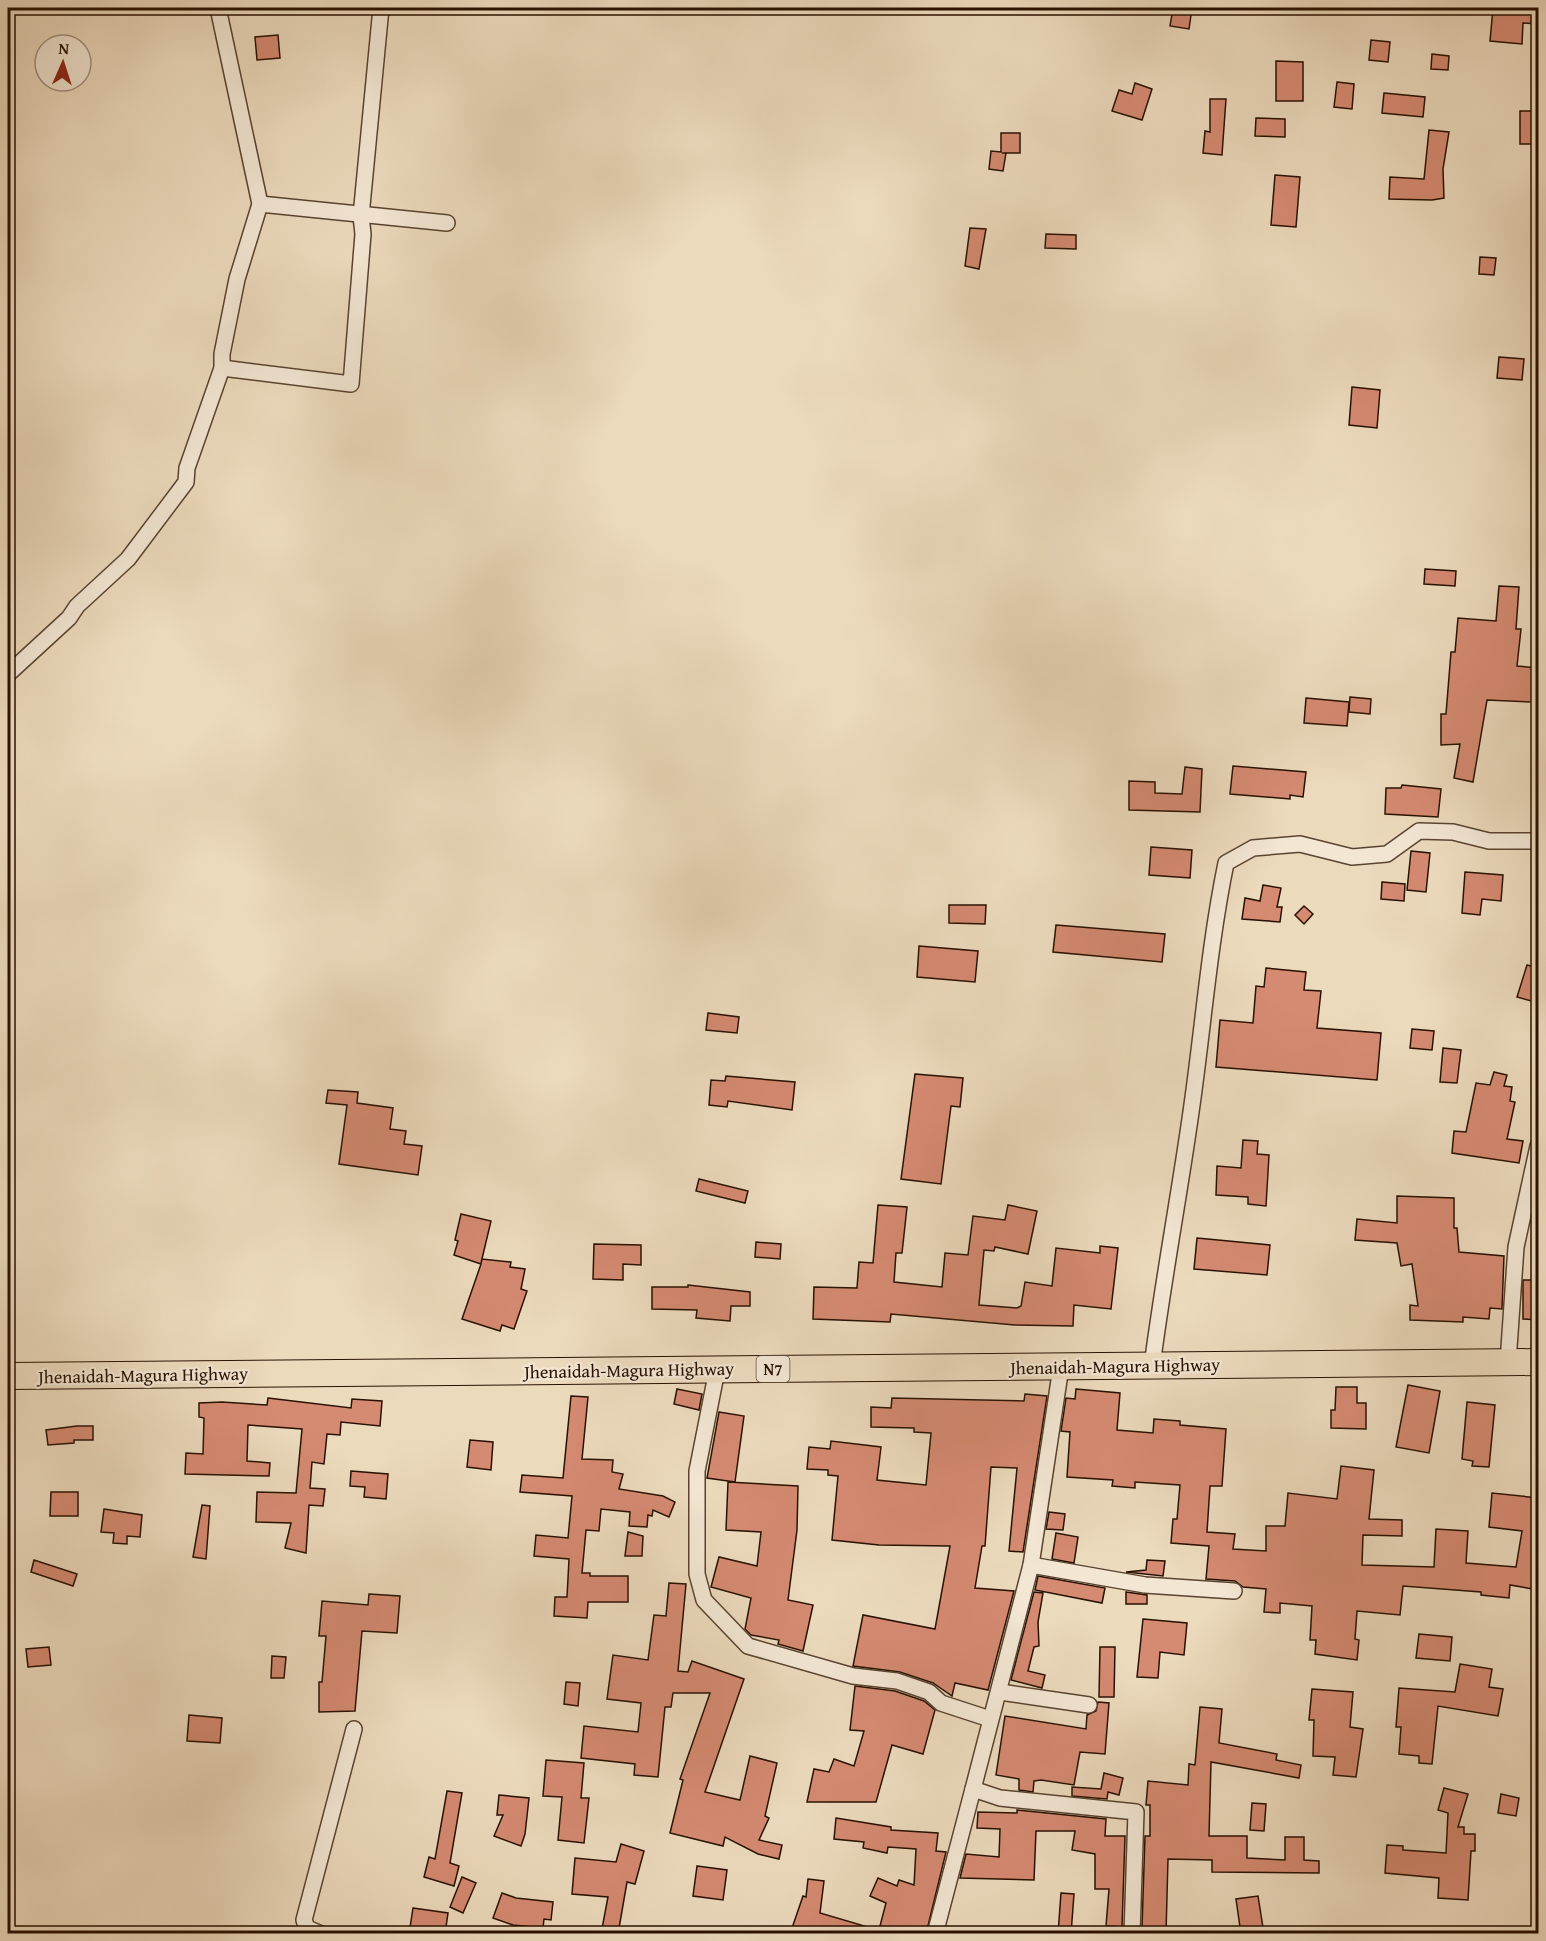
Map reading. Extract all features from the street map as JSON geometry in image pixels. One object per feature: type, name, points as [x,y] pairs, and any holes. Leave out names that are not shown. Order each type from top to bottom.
[{"type":"highway","name":"Jhenaidah-Magura Highway","points":[[8,1376],[1539,1362]]},
{"type":"street","points":[[8,674],[128,559],[186,482],[187,468],[222,368],[222,354],[237,279],[260,204],[218,8]]},
{"type":"street","points":[[222,368],[351,384],[363,234],[361,216],[381,8]]},
{"type":"street","points":[[260,204],[447,224]]},
{"type":"street","points":[[1152,1366],[1170,1233],[1191,1113],[1212,930],[1226,863],[1253,848],[1300,844],[1352,857],[1387,854],[1419,831],[1453,832],[1489,841],[1539,841]]},
{"type":"street","points":[[1508,1362],[1516,1247],[1539,1146]]},
{"type":"street","points":[[935,1934],[990,1719],[1000,1692],[1031,1565],[1061,1366]]},
{"type":"street","points":[[717,1370],[697,1471],[697,1574],[704,1600],[748,1646],[853,1676],[897,1682],[929,1692],[941,1703],[990,1719]]},
{"type":"street","points":[[1031,1565],[1145,1585],[1234,1591]]},
{"type":"street","points":[[1000,1692],[1089,1705]]},
{"type":"street","points":[[321,1934],[307,1928],[304,1920],[354,1729]]},
{"type":"street","points":[[973,1788],[1000,1798],[1136,1812],[1132,1934]]},
{"type":"building","points":[[1173,8],[1192,8],[1189,29],[1170,26]]},
{"type":"building","points":[[1493,8],[1539,8],[1539,24],[1523,23],[1522,44],[1490,41]]},
{"type":"building","points":[[278,35],[280,58],[257,60],[255,37]]},
{"type":"building","points":[[1371,40],[1390,42],[1388,62],[1369,60]]},
{"type":"building","points":[[1432,54],[1449,56],[1448,70],[1431,69]]},
{"type":"building","points":[[1276,61],[1303,62],[1303,101],[1276,101]]},
{"type":"building","points":[[1337,82],[1354,84],[1352,109],[1334,107]]},
{"type":"building","points":[[1135,83],[1152,89],[1142,120],[1112,111],[1119,90],[1132,94]]},
{"type":"building","points":[[1384,93],[1425,97],[1423,117],[1382,113]]},
{"type":"building","points":[[1210,99],[1226,99],[1222,155],[1203,153],[1205,131],[1210,132]]},
{"type":"building","points":[[1520,111],[1539,111],[1539,144],[1520,144]]},
{"type":"building","points":[[1256,118],[1285,119],[1285,137],[1255,136]]},
{"type":"building","points":[[1429,130],[1449,132],[1443,169],[1444,198],[1389,199],[1390,177],[1424,179]]},
{"type":"building","points":[[1001,133],[1020,133],[1020,153],[1006,153],[1003,171],[989,169],[991,151],[1001,152]]},
{"type":"building","points":[[1275,175],[1300,177],[1296,227],[1271,225]]},
{"type":"building","points":[[970,228],[986,229],[979,269],[965,266]]},
{"type":"building","points":[[1046,234],[1076,235],[1076,249],[1045,248]]},
{"type":"building","points":[[1480,257],[1496,258],[1494,275],[1479,274]]},
{"type":"building","points":[[1499,357],[1524,359],[1522,380],[1497,378]]},
{"type":"building","points":[[1352,387],[1380,390],[1377,428],[1349,425]]},
{"type":"building","points":[[1425,569],[1456,571],[1455,586],[1424,584]]},
{"type":"building","points":[[1499,586],[1519,587],[1516,629],[1521,629],[1517,666],[1539,668],[1539,686],[1534,685],[1532,702],[1487,700],[1473,782],[1454,778],[1460,744],[1441,745],[1441,714],[1446,714],[1451,652],[1455,652],[1458,618],[1496,621]]},
{"type":"building","points":[[1350,697],[1371,699],[1370,714],[1349,712]]},
{"type":"building","points":[[1306,698],[1349,702],[1347,726],[1304,723]]},
{"type":"building","points":[[1233,766],[1306,772],[1303,797],[1290,795],[1290,799],[1230,794]]},
{"type":"building","points":[[1185,767],[1202,769],[1200,812],[1129,810],[1129,781],[1155,782],[1155,793],[1182,794]]},
{"type":"building","points":[[1402,785],[1441,789],[1438,817],[1385,814],[1386,788],[1401,788]]},
{"type":"building","points":[[1151,847],[1192,850],[1190,878],[1149,875]]},
{"type":"building","points":[[1411,851],[1430,853],[1426,892],[1407,890]]},
{"type":"building","points":[[1465,872],[1503,875],[1501,901],[1482,899],[1480,915],[1462,913]]},
{"type":"building","points":[[1382,882],[1405,884],[1404,901],[1381,899]]},
{"type":"building","points":[[1263,885],[1281,888],[1277,907],[1282,907],[1280,922],[1242,919],[1245,898],[1260,901]]},
{"type":"building","points":[[949,905],[986,905],[985,924],[949,923]]},
{"type":"building","points":[[1304,906],[1313,914],[1304,924],[1295,915]]},
{"type":"building","points":[[1056,925],[1165,934],[1162,962],[1053,952]]},
{"type":"building","points":[[919,946],[978,951],[975,982],[917,977]]},
{"type":"building","points":[[1527,965],[1539,968],[1539,1003],[1517,997]]},
{"type":"building","points":[[1266,968],[1306,972],[1304,990],[1321,991],[1317,1028],[1381,1033],[1377,1080],[1216,1067],[1220,1020],[1253,1023],[1256,986],[1264,987]]},
{"type":"building","points":[[708,1013],[739,1017],[737,1033],[706,1030]]},
{"type":"building","points":[[1412,1029],[1434,1031],[1432,1050],[1410,1048]]},
{"type":"building","points":[[1443,1048],[1461,1050],[1457,1083],[1440,1082]]},
{"type":"building","points":[[1494,1072],[1507,1075],[1504,1086],[1512,1087],[1510,1101],[1515,1102],[1507,1139],[1523,1141],[1519,1163],[1452,1153],[1454,1131],[1466,1132],[1476,1083],[1490,1085]]},
{"type":"building","points":[[915,1074],[963,1078],[960,1107],[951,1106],[941,1184],[901,1179]]},
{"type":"building","points":[[726,1076],[795,1082],[792,1110],[728,1101],[727,1107],[709,1105],[711,1080],[725,1081]]},
{"type":"building","points":[[328,1090],[358,1092],[357,1103],[393,1108],[390,1129],[406,1131],[404,1144],[422,1146],[418,1175],[339,1164],[347,1105],[326,1103]]},
{"type":"building","points":[[1243,1140],[1258,1141],[1257,1154],[1269,1155],[1266,1206],[1248,1204],[1248,1197],[1216,1195],[1217,1166],[1241,1168]]},
{"type":"building","points":[[699,1179],[748,1191],[745,1203],[696,1191]]},
{"type":"building","points":[[1397,1196],[1454,1198],[1454,1228],[1457,1228],[1459,1252],[1504,1256],[1502,1309],[1490,1308],[1489,1319],[1463,1317],[1463,1322],[1410,1320],[1410,1305],[1418,1306],[1412,1264],[1401,1266],[1397,1243],[1355,1240],[1357,1219],[1397,1223]]},
{"type":"building","points":[[878,1205],[907,1207],[902,1253],[896,1253],[894,1282],[942,1287],[945,1253],[968,1255],[973,1216],[1005,1220],[1008,1205],[1037,1211],[1028,1254],[995,1247],[994,1251],[984,1250],[979,1305],[1017,1308],[1021,1306],[1025,1282],[1052,1286],[1056,1248],[1100,1253],[1100,1246],[1118,1248],[1111,1309],[1074,1305],[1073,1326],[1015,1325],[891,1314],[890,1322],[813,1319],[814,1287],[857,1288],[859,1262],[873,1263]]},
{"type":"building","points":[[461,1214],[491,1221],[481,1263],[482,1259],[511,1262],[510,1267],[525,1269],[521,1289],[527,1291],[514,1329],[502,1325],[500,1331],[462,1319],[481,1264],[454,1255]]},
{"type":"building","points":[[1197,1238],[1270,1245],[1267,1275],[1194,1269]]},
{"type":"building","points":[[756,1242],[781,1244],[780,1259],[755,1257]]},
{"type":"building","points":[[594,1244],[641,1245],[641,1265],[623,1264],[623,1280],[593,1279]]},
{"type":"building","points":[[1523,1280],[1539,1280],[1539,1320],[1523,1319]]},
{"type":"building","points":[[688,1285],[750,1292],[750,1306],[731,1306],[730,1321],[696,1318],[697,1310],[652,1309],[652,1287],[688,1287]]},
{"type":"building","points":[[1408,1385],[1440,1391],[1429,1453],[1396,1447]]},
{"type":"building","points":[[1336,1387],[1357,1387],[1357,1403],[1366,1403],[1366,1429],[1331,1428],[1331,1410],[1335,1410]]},
{"type":"building","points":[[677,1389],[702,1394],[699,1410],[674,1404]]},
{"type":"building","points":[[1076,1389],[1120,1393],[1117,1430],[1153,1433],[1154,1419],[1180,1421],[1180,1425],[1226,1429],[1222,1486],[1210,1486],[1207,1532],[1235,1534],[1233,1549],[1266,1551],[1266,1526],[1285,1526],[1288,1493],[1337,1499],[1341,1466],[1374,1470],[1369,1519],[1402,1520],[1402,1536],[1363,1535],[1362,1565],[1434,1567],[1436,1529],[1468,1531],[1466,1563],[1516,1567],[1522,1531],[1489,1527],[1492,1493],[1539,1498],[1539,1590],[1510,1585],[1509,1598],[1481,1595],[1481,1592],[1403,1586],[1400,1615],[1357,1611],[1355,1639],[1359,1640],[1357,1660],[1315,1654],[1316,1640],[1310,1640],[1312,1606],[1280,1603],[1280,1613],[1264,1612],[1266,1589],[1243,1587],[1235,1581],[1206,1579],[1209,1546],[1171,1543],[1173,1519],[1177,1519],[1180,1485],[1135,1482],[1135,1488],[1112,1486],[1113,1480],[1067,1477],[1070,1432],[1061,1431],[1066,1398],[1075,1399]]},
{"type":"building","points":[[1025,1394],[1047,1396],[1023,1552],[1009,1551],[1017,1468],[991,1467],[985,1546],[982,1546],[975,1588],[1014,1591],[988,1690],[955,1683],[952,1696],[933,1683],[900,1672],[853,1666],[863,1615],[935,1629],[950,1546],[879,1545],[832,1540],[838,1476],[828,1475],[828,1470],[807,1469],[809,1447],[830,1449],[831,1441],[881,1447],[877,1480],[926,1485],[931,1433],[914,1432],[914,1428],[871,1427],[871,1407],[891,1408],[892,1398],[1024,1401]]},
{"type":"building","points":[[571,1396],[588,1397],[582,1459],[613,1460],[612,1472],[623,1474],[619,1489],[663,1496],[675,1502],[669,1517],[653,1510],[652,1516],[648,1515],[647,1527],[629,1526],[630,1512],[601,1509],[599,1531],[586,1530],[582,1573],[590,1573],[590,1576],[628,1576],[628,1602],[588,1602],[587,1618],[554,1616],[555,1597],[567,1597],[569,1559],[534,1556],[536,1535],[568,1538],[572,1496],[520,1492],[522,1475],[563,1478]]},
{"type":"building","points":[[268,1398],[351,1408],[352,1399],[382,1401],[380,1426],[341,1422],[340,1435],[327,1434],[324,1464],[312,1462],[310,1488],[325,1489],[323,1506],[309,1505],[306,1553],[285,1548],[291,1523],[256,1522],[257,1492],[296,1493],[302,1429],[248,1425],[247,1461],[270,1463],[269,1476],[185,1474],[186,1453],[203,1454],[204,1418],[199,1417],[199,1403],[267,1405]]},
{"type":"building","points":[[1467,1402],[1495,1405],[1489,1467],[1472,1466],[1473,1461],[1462,1459]]},
{"type":"building","points":[[719,1412],[744,1416],[735,1482],[707,1478]]},
{"type":"building","points":[[93,1426],[93,1440],[74,1440],[74,1443],[48,1445],[46,1430]]},
{"type":"building","points":[[470,1440],[493,1442],[491,1470],[467,1467]]},
{"type":"building","points":[[351,1471],[388,1474],[386,1499],[364,1497],[365,1487],[350,1486]]},
{"type":"building","points":[[728,1482],[798,1486],[797,1530],[788,1600],[813,1605],[803,1651],[778,1644],[779,1640],[751,1635],[745,1629],[751,1598],[711,1587],[719,1557],[757,1566],[761,1532],[726,1530]]},
{"type":"building","points":[[51,1492],[78,1492],[78,1516],[50,1516]]},
{"type":"building","points":[[202,1505],[210,1506],[206,1559],[193,1557]]},
{"type":"building","points":[[104,1509],[142,1515],[140,1537],[127,1536],[127,1544],[113,1543],[114,1533],[101,1532]]},
{"type":"building","points":[[1049,1512],[1065,1514],[1063,1530],[1046,1529]]},
{"type":"building","points":[[628,1532],[643,1536],[642,1556],[625,1556]]},
{"type":"building","points":[[1056,1533],[1078,1537],[1074,1563],[1052,1559]]},
{"type":"building","points":[[34,1560],[77,1574],[73,1586],[31,1572]]},
{"type":"building","points":[[1147,1560],[1165,1561],[1163,1576],[1126,1572],[1146,1570]]},
{"type":"building","points":[[1038,1576],[1105,1588],[1102,1603],[1035,1590]]},
{"type":"building","points":[[669,1583],[686,1584],[678,1671],[688,1672],[692,1661],[744,1679],[705,1792],[740,1800],[750,1756],[777,1763],[765,1816],[769,1818],[759,1840],[782,1845],[779,1859],[758,1854],[725,1837],[723,1846],[670,1833],[683,1780],[680,1779],[710,1693],[673,1693],[671,1707],[665,1707],[658,1777],[634,1775],[635,1764],[581,1758],[584,1726],[638,1732],[641,1703],[607,1699],[613,1655],[648,1660],[654,1615],[666,1616]]},
{"type":"building","points":[[1034,1592],[1043,1593],[1038,1622],[1039,1646],[1034,1647],[1028,1671],[1045,1675],[1042,1688],[1011,1680]]},
{"type":"building","points":[[1126,1592],[1147,1595],[1147,1604],[1126,1604]]},
{"type":"building","points":[[369,1594],[400,1596],[397,1633],[362,1631],[355,1711],[319,1712],[319,1682],[322,1682],[326,1636],[319,1636],[322,1601],[368,1605]]},
{"type":"building","points":[[1143,1619],[1187,1623],[1184,1655],[1160,1652],[1158,1678],[1137,1677]]},
{"type":"building","points":[[1419,1634],[1452,1637],[1450,1661],[1416,1658]]},
{"type":"building","points":[[49,1647],[51,1665],[28,1667],[26,1649]]},
{"type":"building","points":[[1100,1647],[1115,1647],[1114,1697],[1099,1697]]},
{"type":"building","points":[[272,1656],[286,1657],[284,1678],[271,1678]]},
{"type":"building","points":[[1460,1664],[1492,1669],[1489,1687],[1503,1689],[1498,1716],[1438,1706],[1432,1764],[1419,1763],[1419,1756],[1399,1754],[1401,1727],[1396,1727],[1399,1688],[1455,1692]]},
{"type":"building","points":[[566,1682],[580,1683],[578,1706],[564,1704]]},
{"type":"building","points":[[855,1686],[895,1691],[924,1701],[935,1710],[923,1754],[892,1745],[876,1802],[807,1802],[814,1769],[829,1772],[834,1759],[854,1766],[864,1731],[850,1730]]},
{"type":"building","points":[[1312,1689],[1353,1692],[1350,1727],[1363,1729],[1356,1777],[1333,1775],[1335,1757],[1313,1756],[1314,1720],[1309,1720]]},
{"type":"building","points":[[1098,1702],[1109,1703],[1105,1754],[1080,1752],[1074,1785],[1034,1781],[1033,1792],[1019,1790],[1019,1779],[996,1775],[1005,1716],[1086,1729],[1087,1715],[1096,1711]]},
{"type":"building","points":[[1200,1707],[1222,1709],[1219,1743],[1277,1754],[1276,1760],[1301,1765],[1299,1778],[1211,1762],[1209,1836],[1247,1836],[1247,1858],[1285,1860],[1285,1837],[1304,1837],[1304,1860],[1319,1861],[1319,1873],[1212,1872],[1212,1860],[1168,1859],[1166,1934],[1144,1934],[1144,1928],[1142,1928],[1145,1836],[1150,1836],[1150,1805],[1146,1805],[1148,1781],[1188,1785],[1189,1764],[1195,1765]]},
{"type":"building","points":[[189,1715],[222,1718],[220,1743],[187,1741]]},
{"type":"building","points":[[546,1760],[584,1763],[581,1798],[589,1798],[584,1843],[558,1840],[562,1797],[543,1796]]},
{"type":"building","points":[[1104,1773],[1123,1778],[1119,1795],[1108,1792],[1107,1799],[1072,1796],[1072,1787],[1101,1789]]},
{"type":"building","points":[[1444,1788],[1468,1794],[1458,1827],[1464,1827],[1464,1834],[1475,1834],[1475,1851],[1471,1851],[1468,1900],[1438,1898],[1439,1878],[1385,1873],[1387,1845],[1403,1846],[1403,1850],[1446,1853],[1448,1813],[1438,1810]]},
{"type":"building","points":[[447,1791],[462,1793],[450,1863],[459,1866],[454,1886],[424,1877],[429,1857],[435,1859]]},
{"type":"building","points":[[1501,1794],[1519,1798],[1516,1816],[1498,1813]]},
{"type":"building","points":[[499,1795],[529,1798],[525,1834],[521,1846],[494,1836],[503,1815],[497,1815]]},
{"type":"building","points":[[1252,1803],[1266,1804],[1264,1831],[1250,1830]]},
{"type":"building","points":[[1017,1810],[1106,1819],[1105,1836],[1125,1836],[1122,1927],[1106,1926],[1109,1889],[1095,1889],[1095,1854],[1072,1850],[1075,1831],[1036,1831],[1034,1880],[960,1878],[966,1854],[999,1857],[1000,1829],[977,1828],[978,1812],[1017,1813]]},
{"type":"building","points":[[836,1818],[891,1827],[891,1830],[938,1833],[936,1851],[946,1852],[926,1934],[900,1929],[900,1932],[880,1926],[886,1903],[870,1896],[878,1878],[897,1886],[899,1880],[914,1885],[916,1849],[888,1847],[887,1853],[863,1848],[864,1842],[834,1839]]},
{"type":"building","points":[[621,1844],[644,1851],[635,1884],[627,1882],[618,1934],[601,1934],[608,1897],[572,1894],[575,1858],[616,1862]]},
{"type":"building","points":[[697,1866],[727,1870],[723,1900],[693,1896]]},
{"type":"building","points":[[462,1877],[476,1883],[463,1913],[450,1907]]},
{"type":"building","points":[[808,1879],[824,1881],[820,1913],[878,1930],[878,1934],[790,1934],[803,1896],[806,1897]]},
{"type":"building","points":[[502,1893],[516,1898],[553,1902],[551,1920],[544,1919],[543,1928],[513,1925],[493,1918]]},
{"type":"building","points":[[1061,1893],[1074,1894],[1071,1934],[1058,1934]]},
{"type":"building","points":[[1258,1896],[1264,1934],[1241,1934],[1236,1899]]},
{"type":"building","points":[[413,1908],[448,1913],[445,1934],[409,1934]]}]
